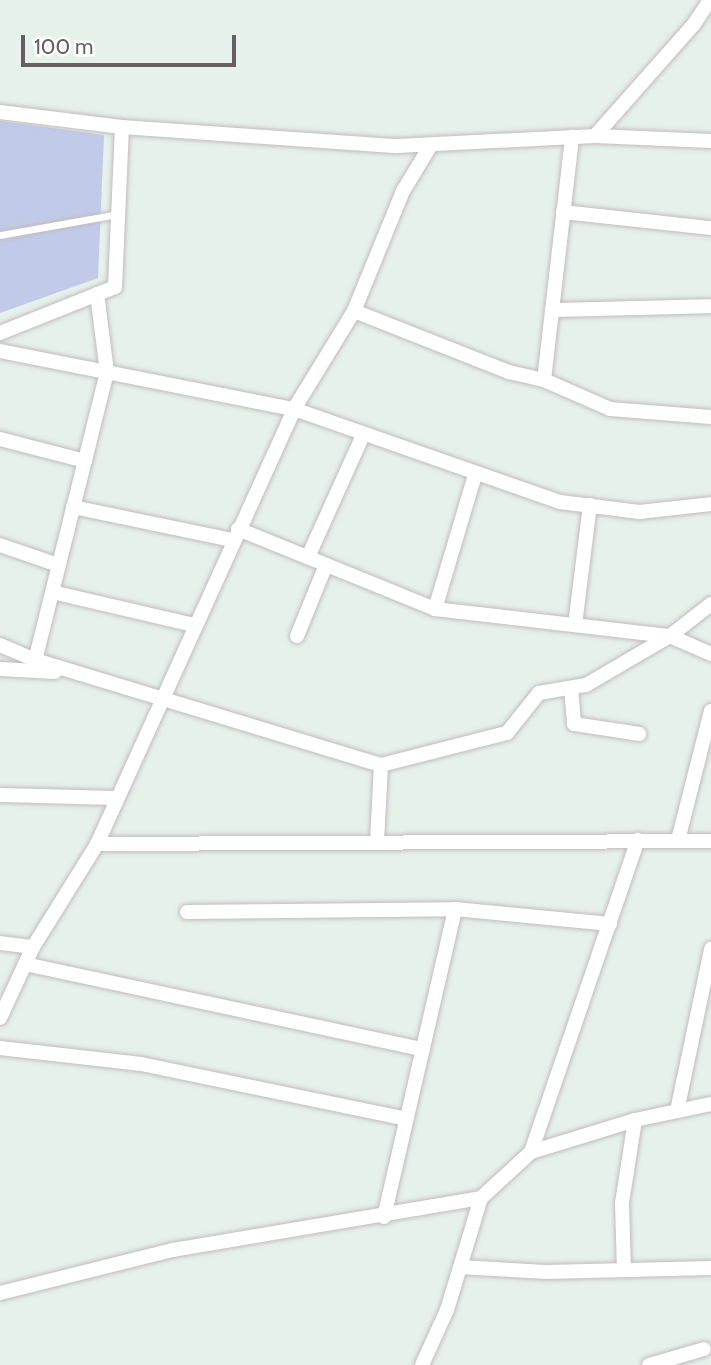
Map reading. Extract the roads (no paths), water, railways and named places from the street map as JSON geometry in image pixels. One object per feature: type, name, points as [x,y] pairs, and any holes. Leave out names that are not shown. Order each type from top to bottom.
[{"type":"street","points":[[595,136],[694,24],[710,0]]},
{"type":"street","points":[[0,112],[122,127],[432,145],[595,136],[711,141]]},
{"type":"street","points":[[0,333],[115,287],[122,127]]},
{"type":"street","points":[[544,380],[572,137]]},
{"type":"street","points":[[0,1017],[33,947],[97,844],[160,699],[294,409],[354,311],[403,191],[432,145]]},
{"type":"street","points":[[563,212],[711,228]]},
{"type":"street","points":[[34,660],[107,372],[97,294]]},
{"type":"street","points":[[552,310],[711,306]]},
{"type":"street","points":[[354,311],[509,372],[544,380],[610,409],[711,417]]},
{"type":"street","points":[[0,351],[294,409],[475,475],[560,502],[639,512],[711,504]]},
{"type":"street","points":[[308,558],[363,435]]},
{"type":"street","points":[[0,439],[85,461]]},
{"type":"street","points":[[435,609],[475,475]]},
{"type":"street","points":[[575,625],[590,505]]},
{"type":"street","points":[[73,507],[236,534],[308,558],[435,609],[670,636],[711,654]]},
{"type":"street","points":[[0,545],[58,565]]},
{"type":"street","points":[[298,636],[326,565]]},
{"type":"street","points":[[52,592],[194,625]]},
{"type":"street","points":[[0,645],[65,673],[381,765],[507,733],[539,693],[586,685],[670,636],[711,604]]},
{"type":"street","points":[[0,669],[65,673]]},
{"type":"street","points":[[571,688],[574,724],[639,734]]},
{"type":"street","points":[[678,840],[711,711]]},
{"type":"street","points":[[377,842],[381,765]]},
{"type":"street","points":[[0,795],[117,798]]},
{"type":"street","points":[[531,1152],[638,841]]},
{"type":"street","points":[[97,844],[711,841]]},
{"type":"street","points":[[187,912],[455,909],[610,924]]},
{"type":"street","points":[[384,1217],[455,909]]},
{"type":"street","points":[[0,943],[33,947]]},
{"type":"street","points":[[677,1111],[711,953]]},
{"type":"street","points":[[25,964],[422,1049]]},
{"type":"street","points":[[0,1048],[141,1064],[406,1119]]},
{"type":"street","points":[[422,1365],[447,1310],[481,1198],[531,1152],[635,1120],[711,1104]]},
{"type":"street","points":[[624,1270],[622,1203],[635,1120]]},
{"type":"street","points":[[0,1293],[173,1250],[384,1217],[481,1198]]},
{"type":"street","points":[[460,1267],[624,1270],[711,1268]]},
{"type":"street","points":[[649,1365],[704,1349]]},
{"type":"lane","points":[[0,235],[118,214]]}]
